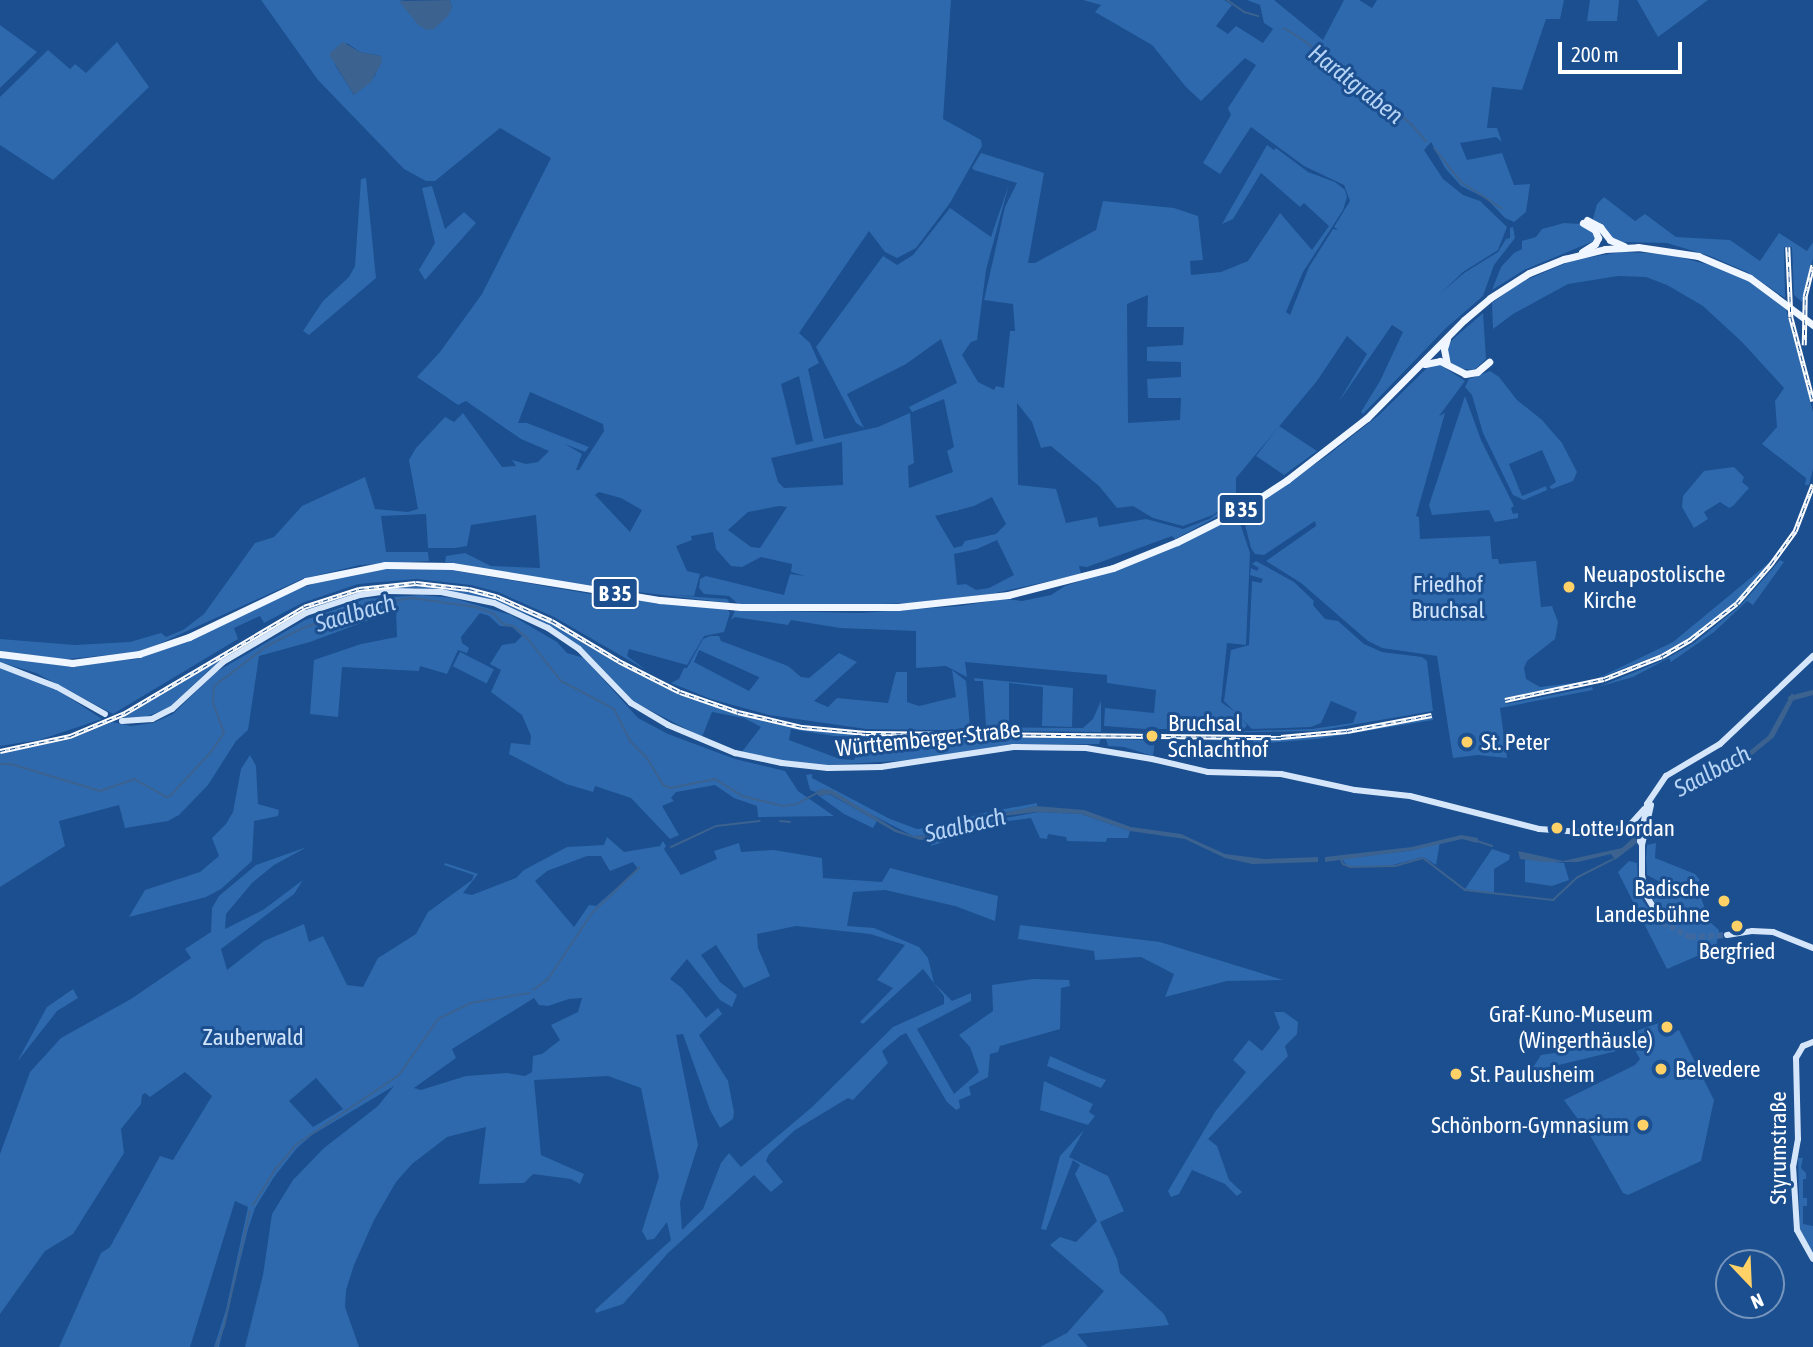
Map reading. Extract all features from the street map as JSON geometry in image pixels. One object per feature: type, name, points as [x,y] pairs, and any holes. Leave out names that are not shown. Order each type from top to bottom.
[{"type":"main road","name":"B 35","points":[[0,654],[72,663],[139,654],[188,636],[306,581],[385,565],[452,566],[660,600],[741,607],[898,607],[1008,595],[1113,568],[1177,542],[1243,509],[1343,438],[1476,309],[1516,281],[1577,255],[1595,244],[1598,238],[1595,230],[1585,221],[1600,228],[1610,240],[1628,247]]},
{"type":"main road","name":"B 35","points":[[1577,255],[1628,247],[1653,247],[1698,256],[1735,271],[1778,297],[1813,325]]},
{"type":"main road","points":[[1447,337],[1444,349],[1447,365]]},
{"type":"main road","points":[[1420,366],[1440,361],[1465,374],[1478,372],[1489,362]]},
{"type":"main road","name":"Württemberger Straße","points":[[122,720],[152,719],[172,709],[223,662],[306,613],[360,595],[401,591],[441,592],[494,603],[548,628],[579,649],[631,703],[668,724],[735,753],[782,763],[828,768],[881,767],[1013,747],[1086,748],[1208,772],[1281,774],[1355,790],[1410,796],[1539,829],[1582,832],[1627,828],[1644,833]]},
{"type":"main road","points":[[1627,828],[1672,771],[1731,735],[1813,656]]},
{"type":"main road","points":[[0,665],[57,687],[106,714]]},
{"type":"main road","points":[[1644,833],[1653,793]]},
{"type":"main road","points":[[1647,804],[1642,876],[1646,895],[1662,922]]},
{"type":"main road","points":[[1727,935],[1752,931],[1773,932],[1813,948]]},
{"type":"main road","name":"Styrumstraße","points":[[1813,1042],[1803,1046],[1796,1058],[1798,1139],[1793,1167],[1797,1230],[1813,1259]]},
{"type":"green space","points":[[261,0],[399,0],[452,8],[450,0],[951,0],[943,119],[981,140],[982,146],[950,203],[916,248],[897,258],[885,252],[869,231],[799,333],[810,343],[819,363],[808,369],[824,439],[878,427],[910,413],[914,463],[908,466],[909,488],[953,472],[947,451],[954,447],[944,399],[912,412],[909,407],[957,383],[941,339],[906,364],[847,394],[864,428],[856,423],[816,347],[883,256],[897,265],[913,255],[950,208],[991,237],[1009,184],[986,270],[977,340],[971,342],[962,355],[978,382],[994,390],[996,386],[1004,388],[1010,331],[1015,331],[1013,304],[984,300],[1005,207],[1017,183],[974,170],[972,168],[981,153],[1044,173],[1028,263],[1035,263],[1096,230],[1103,201],[1174,208],[1198,216],[1203,260],[1190,261],[1191,275],[1221,272],[1248,261],[1280,213],[1312,250],[1329,226],[1304,203],[1300,207],[1261,173],[1233,219],[1222,224],[1267,145],[1274,150],[1276,148],[1308,172],[1335,182],[1345,190],[1347,197],[1343,210],[1303,272],[1286,312],[1290,315],[1309,267],[1333,229],[1338,230],[1334,227],[1350,201],[1344,185],[1304,166],[1251,127],[1220,174],[1203,163],[1231,115],[1228,108],[1256,65],[1245,58],[1201,101],[1152,45],[1095,12],[1101,5],[1083,0],[1224,0],[1232,5],[1216,26],[1228,34],[1236,26],[1263,43],[1273,29],[1264,23],[1260,5],[1247,0],[1274,0],[1323,40],[1344,0],[1359,0],[1372,8],[1377,0],[1564,0],[1560,19],[1546,19],[1522,90],[1492,87],[1487,128],[1497,128],[1502,142],[1496,137],[1460,143],[1467,160],[1502,153],[1514,185],[1530,184],[1526,212],[1514,222],[1505,218],[1487,199],[1461,186],[1445,168],[1431,142],[1424,150],[1443,179],[1463,195],[1480,201],[1507,227],[1498,250],[1463,272],[1441,293],[1464,273],[1498,252],[1506,239],[1510,238],[1510,228],[1513,227],[1515,238],[1494,265],[1483,296],[1446,328],[1363,414],[1361,412],[1380,381],[1403,332],[1392,325],[1338,403],[1367,354],[1347,336],[1317,381],[1236,478],[1236,498],[1213,515],[1183,526],[1153,518],[1133,506],[1117,508],[1099,486],[1051,446],[1041,448],[1032,422],[1017,403],[1018,485],[1056,489],[1066,523],[1097,517],[1099,527],[1146,519],[1183,529],[1209,519],[1236,500],[1243,503],[1175,539],[1172,536],[1087,567],[1079,566],[1081,574],[991,594],[910,603],[738,604],[729,596],[704,594],[699,588],[700,579],[706,576],[784,595],[790,574],[805,576],[791,572],[792,564],[761,557],[742,567],[731,566],[716,549],[713,532],[691,536],[692,540],[676,546],[687,571],[700,574],[694,596],[669,595],[727,599],[730,603],[570,584],[445,562],[446,556],[465,553],[491,566],[540,568],[536,515],[471,525],[467,546],[455,548],[428,548],[426,514],[381,516],[386,552],[428,552],[429,561],[360,565],[302,579],[141,652],[56,660],[0,651],[0,639],[75,645],[130,642],[161,633],[166,637],[183,630],[204,614],[255,543],[274,537],[302,506],[365,477],[375,509],[408,512],[418,509],[409,460],[416,448],[445,417],[454,422],[463,413],[502,467],[516,466],[512,460],[526,464],[538,462],[549,451],[521,439],[466,401],[458,405],[417,377],[440,352],[482,294],[551,158],[500,128],[435,181],[426,181],[404,169],[318,80]],"holes":[[[347,43],[360,52],[381,56],[375,76],[354,95],[335,65]],[[1148,295],[1147,327],[1184,327],[1183,345],[1147,347],[1147,361],[1181,362],[1181,377],[1147,379],[1148,398],[1181,398],[1180,420],[1128,423],[1127,304]],[[799,376],[813,441],[796,445],[781,384]],[[530,392],[603,424],[604,431],[579,470],[576,470],[582,454],[565,444],[585,452],[589,447],[527,423],[518,423]],[[842,442],[843,485],[784,488],[778,482],[771,458]],[[599,492],[621,498],[642,510],[630,532],[595,495]],[[992,497],[1006,524],[996,534],[965,541],[962,546],[954,548],[935,516],[974,506]],[[787,507],[760,548],[751,547],[728,530],[748,512]],[[997,540],[1014,575],[989,588],[976,590],[966,584],[957,585],[954,554],[977,549]]]},
{"type":"green space","points":[[1590,0],[1619,0],[1617,21],[1587,21]]},
{"type":"green space","points":[[1637,0],[1708,0],[1658,37]]},
{"type":"green space","points":[[0,25],[37,52],[0,88]]},
{"type":"green space","points":[[117,42],[149,87],[53,180],[0,145],[0,97],[48,50],[70,69],[75,64],[86,73]]},
{"type":"green space","points":[[366,178],[376,278],[309,335],[303,331],[323,301],[349,277],[355,266],[361,179]]},
{"type":"green space","points":[[432,186],[445,229],[464,212],[476,223],[425,280],[419,270],[435,243],[422,188]]},
{"type":"green space","points":[[1604,197],[1635,221],[1645,214],[1676,237],[1730,240],[1760,261],[1779,233],[1807,251],[1813,242],[1813,258],[1802,302],[1794,295],[1792,247],[1784,247],[1785,298],[1747,272],[1710,256],[1667,243],[1619,242],[1608,237],[1593,219],[1597,204]]},
{"type":"green space","points":[[1564,223],[1581,224],[1594,233],[1594,241],[1524,270],[1492,290],[1501,267],[1514,253],[1522,249],[1522,241],[1536,237],[1542,229]]},
{"type":"green space","points":[[1621,252],[1668,254],[1721,268],[1748,281],[1786,309],[1813,412],[1813,469],[1809,485],[1805,485],[1806,478],[1762,444],[1777,427],[1775,401],[1784,388],[1742,342],[1703,306],[1667,285],[1646,277],[1618,276],[1568,284],[1513,314],[1493,329],[1492,303],[1515,285],[1573,260]]},
{"type":"green space","points":[[1483,313],[1486,359],[1474,370],[1457,368],[1449,362],[1446,350],[1453,339]]},
{"type":"green space","name":"Friedhof Bruchsal","points":[[1431,364],[1439,364],[1465,381],[1439,416],[1445,413],[1416,516],[1419,517],[1420,539],[1490,536],[1492,559],[1498,559],[1499,564],[1536,561],[1541,607],[1552,606],[1558,622],[1555,639],[1527,661],[1524,668],[1526,679],[1540,687],[1590,681],[1505,698],[1506,704],[1592,687],[1593,690],[1500,708],[1507,758],[1478,755],[1453,758],[1437,656],[1382,648],[1368,641],[1301,583],[1266,561],[1316,526],[1315,521],[1264,555],[1255,554],[1251,548],[1245,525],[1245,513],[1328,455],[1379,415]]},
{"type":"green space","points":[[1490,371],[1499,377],[1517,400],[1542,420],[1562,443],[1577,472],[1573,481],[1552,489],[1549,487],[1556,482],[1542,450],[1509,464],[1522,496],[1546,486],[1547,490],[1524,500],[1513,495],[1483,433],[1472,395],[1465,387],[1469,379]]},
{"type":"green space","points":[[1465,396],[1481,440],[1514,506],[1511,508],[1513,514],[1518,513],[1518,518],[1495,522],[1489,510],[1432,515],[1429,505]]},
{"type":"green space","points":[[1279,426],[1317,451],[1284,475],[1256,456]]},
{"type":"green space","points":[[1734,467],[1744,477],[1742,482],[1749,488],[1733,506],[1729,508],[1720,502],[1704,512],[1708,519],[1694,528],[1682,507],[1683,496],[1704,471]]},
{"type":"green space","points":[[1238,517],[1250,553],[1246,645],[1227,643],[1221,702],[1238,714],[1247,725],[1244,729],[1145,729],[1104,726],[1105,708],[1154,713],[1156,690],[1107,683],[1107,675],[965,662],[967,677],[946,666],[916,668],[916,631],[840,628],[791,620],[788,625],[735,617],[731,620],[735,610],[860,613],[960,606],[1005,599],[1022,601],[1051,595],[1065,586],[1130,565]]},
{"type":"green space","points":[[1780,560],[1784,562],[1753,605],[1747,601],[1714,632],[1671,662],[1669,658],[1633,677],[1598,687],[1664,660],[1694,643],[1740,606]]},
{"type":"green space","points":[[1256,561],[1294,582],[1314,601],[1313,605],[1325,619],[1338,621],[1364,644],[1382,652],[1422,657],[1427,661],[1433,711],[1316,731],[1190,733],[1312,729],[1353,723],[1357,712],[1331,701],[1321,723],[1311,727],[1252,729],[1224,701],[1231,650],[1249,645],[1252,581],[1261,583],[1263,579],[1250,575],[1251,568],[1257,571],[1259,568],[1252,564]]},
{"type":"green space","points":[[1771,561],[1736,602],[1690,638],[1661,654],[1596,679],[1673,642]]},
{"type":"green space","points":[[385,569],[451,570],[596,595],[728,610],[730,613],[724,632],[704,636],[687,665],[629,649],[627,656],[646,670],[554,617],[498,592],[471,585],[416,579],[358,584],[302,603],[264,623],[260,616],[234,628],[238,639],[113,714],[36,673],[0,662],[0,657],[66,666],[136,659],[191,640],[284,594],[330,578]]},
{"type":"green space","points":[[416,585],[469,591],[496,598],[551,623],[618,663],[679,694],[768,722],[866,736],[1101,738],[1099,744],[1012,744],[914,760],[828,765],[801,764],[741,753],[761,727],[744,718],[712,712],[702,737],[634,702],[576,644],[532,616],[468,594],[416,588],[360,593],[305,611],[243,646],[209,670],[169,708],[145,717],[122,717],[304,609],[359,591]],"holes":[[[791,729],[834,736],[867,737],[867,740],[861,742],[854,760],[840,759],[789,740]]]},
{"type":"green space","points":[[422,595],[453,598],[511,615],[557,642],[567,653],[584,658],[638,718],[668,734],[735,759],[785,771],[798,791],[834,816],[758,817],[757,806],[734,798],[715,785],[676,792],[671,798],[674,801],[662,806],[679,835],[670,839],[631,798],[595,786],[593,792],[566,784],[509,754],[511,743],[530,745],[531,736],[522,715],[491,692],[501,670],[490,664],[502,645],[515,643],[522,636],[512,627],[500,626],[489,616],[480,613],[461,637],[462,643],[469,648],[467,653],[458,650],[447,674],[420,666],[419,671],[342,667],[338,717],[310,714],[314,660],[361,644],[397,637],[396,610],[310,642],[259,656],[248,730],[236,741],[208,785],[179,815],[168,821],[125,828],[119,805],[59,821],[65,846],[0,887],[0,753],[71,739],[112,722],[131,726],[153,723],[173,714],[216,672],[305,620],[365,599]]},
{"type":"green space","points":[[719,636],[721,641],[788,666],[801,677],[809,678],[839,653],[857,662],[814,701],[828,707],[837,698],[888,703],[896,672],[907,672],[907,702],[919,706],[956,697],[952,670],[966,681],[970,727],[1083,728],[1093,719],[1101,701],[1101,732],[866,729],[769,715],[711,699],[671,683],[679,679],[684,668],[687,668],[703,639]],"holes":[[[699,650],[759,677],[749,691],[694,662]]]},
{"type":"green space","points":[[460,652],[494,669],[487,684],[453,666]]},
{"type":"green space","points":[[0,667],[56,689],[102,719],[39,740],[0,746]]},
{"type":"green space","points":[[974,678],[1073,688],[1072,727],[1042,726],[1043,687],[1009,683],[1009,726],[986,726],[983,681],[975,681]]},
{"type":"green space","points":[[1433,717],[1433,720],[1317,739],[1254,744],[1253,741],[1190,740],[1317,737]]},
{"type":"green space","points":[[1106,739],[1155,740],[1153,756],[1124,747],[1108,746]]},
{"type":"green space","points":[[250,755],[256,766],[258,804],[279,810],[278,816],[254,821],[252,861],[221,889],[206,897],[129,917],[145,890],[200,872],[219,856],[212,838],[233,812],[241,769]]},
{"type":"green space","points":[[812,774],[812,778],[890,819],[917,829],[938,827],[983,813],[1037,803],[1037,806],[981,818],[936,835],[913,836],[822,789],[815,792],[810,790],[806,775]]},
{"type":"green space","points":[[829,794],[877,821],[873,828],[844,814],[819,796]]},
{"type":"green space","points":[[1039,812],[1081,814],[1130,831],[1128,838],[1107,838],[1106,842],[1067,841],[1066,837],[1048,834],[1047,839],[1040,838],[1031,818],[1001,822],[931,846],[930,840],[982,822]]},
{"type":"green space","name":"Zauberwald","points":[[607,837],[624,852],[660,846],[663,841],[666,846],[664,849],[681,875],[717,859],[714,851],[739,843],[741,852],[774,850],[822,858],[823,878],[882,882],[890,868],[998,896],[995,921],[955,906],[885,890],[853,892],[847,926],[874,928],[919,947],[928,958],[934,983],[952,1001],[971,993],[971,1001],[917,1029],[954,1094],[979,1072],[970,1047],[959,1035],[993,1011],[992,985],[1033,979],[1069,980],[1070,986],[1061,988],[1060,1029],[1000,1046],[998,1052],[990,1054],[988,1077],[969,1087],[971,1095],[959,1100],[960,1108],[956,1110],[947,1102],[906,1033],[900,1036],[882,1051],[888,1063],[853,1100],[848,1098],[795,1130],[769,1154],[766,1161],[783,1182],[771,1192],[754,1175],[668,1253],[623,1304],[596,1313],[595,1310],[671,1240],[667,1222],[654,1239],[647,1240],[642,1231],[659,1177],[641,1088],[608,1076],[534,1080],[541,1155],[584,1174],[580,1184],[571,1179],[533,1174],[524,1183],[479,1184],[486,1127],[447,1137],[412,1164],[396,1182],[374,1220],[354,1265],[346,1290],[345,1307],[359,1347],[245,1347],[263,1275],[272,1214],[293,1180],[324,1148],[378,1106],[394,1086],[312,1135],[297,1148],[274,1177],[255,1208],[248,1229],[219,1347],[214,1347],[226,1310],[248,1207],[235,1201],[190,1347],[59,1347],[101,1253],[110,1247],[160,1156],[173,1160],[212,1096],[185,1072],[150,1097],[145,1093],[142,1095],[141,1104],[121,1129],[124,1153],[73,1234],[45,1251],[0,1314],[0,1154],[30,1072],[61,1038],[131,999],[191,958],[185,949],[211,932],[212,908],[219,896],[256,865],[307,847],[274,865],[252,883],[226,914],[225,929],[263,910],[303,880],[294,894],[221,949],[227,970],[264,941],[304,924],[309,942],[323,936],[347,985],[363,987],[378,958],[416,934],[428,912],[472,880],[474,875],[444,865],[445,863],[478,874],[463,893],[472,895],[516,878],[524,870],[567,847],[604,845]],"holes":[[[587,856],[601,856],[610,871],[633,862],[638,869],[596,906],[589,905],[574,927],[535,881],[547,871]],[[796,926],[870,934],[905,945],[877,980],[893,988],[860,1022],[863,1024],[923,969],[944,996],[944,1004],[893,1027],[811,1108],[741,1167],[729,1153],[721,1163],[703,1209],[682,1230],[680,1202],[698,1145],[676,1035],[683,1034],[710,1110],[720,1128],[733,1119],[734,1112],[728,1081],[699,1035],[722,1014],[718,1008],[706,1018],[682,988],[670,979],[687,959],[720,1000],[732,1007],[737,995],[720,982],[701,955],[716,945],[744,988],[770,976],[758,948],[757,934]],[[534,998],[539,1005],[548,1006],[582,998],[578,1012],[551,1025],[560,1040],[542,1054],[533,1056],[532,1072],[525,1076],[507,1073],[466,1076],[421,1090],[414,1088],[456,1058],[452,1049]],[[316,1078],[343,1109],[313,1127],[289,1101]]]},
{"type":"green space","points":[[1440,842],[1436,865],[1423,857],[1389,866],[1347,866],[1342,859],[1414,850]]},
{"type":"green space","points":[[1656,843],[1655,858],[1695,874],[1700,880],[1696,884],[1710,922],[1719,930],[1716,948],[1667,969],[1618,872],[1629,861],[1637,863],[1638,886],[1643,901],[1660,924],[1665,919],[1650,895],[1651,890],[1661,889],[1664,884],[1647,875],[1646,858],[1647,845]]},
{"type":"green space","points":[[1492,849],[1510,855],[1509,860],[1494,869],[1494,894],[1465,889]]},
{"type":"green space","points":[[1525,859],[1564,863],[1569,880],[1552,886],[1525,882]]},
{"type":"green space","points":[[1020,925],[1160,942],[1283,980],[1227,981],[1165,997],[1174,974],[1141,957],[1095,960],[1094,951],[1018,939]]},
{"type":"green space","points":[[73,989],[78,998],[57,1011],[17,1062],[47,1007]]},
{"type":"green space","points":[[1274,1012],[1284,1012],[1298,1022],[1297,1034],[1285,1046],[1288,1056],[1208,1139],[1217,1146],[1229,1180],[1242,1192],[1237,1196],[1225,1184],[1192,1170],[1179,1194],[1171,1197],[1168,1191],[1215,1112],[1246,1072],[1233,1060],[1249,1040],[1262,1051],[1280,1028]]},
{"type":"green space","points":[[1659,1023],[1665,1037],[1679,1030],[1714,1100],[1701,1161],[1628,1195],[1623,1193],[1591,1137],[1564,1100],[1635,1065],[1640,1059],[1633,1047],[1530,1072],[1541,1055],[1615,1044],[1624,1035]]},
{"type":"green space","points":[[1050,1056],[1106,1080],[1101,1088],[1047,1066]]},
{"type":"green space","points":[[1044,1081],[1093,1104],[1089,1112],[1095,1116],[1088,1125],[1040,1110]]},
{"type":"green space","points":[[1084,1130],[1069,1157],[1108,1176],[1124,1211],[1100,1222],[1117,1259],[1120,1273],[1164,1314],[1169,1325],[1077,1334],[1088,1347],[1040,1347],[1067,1333],[1104,1291],[1050,1245],[1060,1237],[1076,1242],[1097,1221],[1075,1174],[1080,1165],[1073,1160],[1046,1230],[1041,1229],[1060,1156]]},
{"type":"green space","points":[[1798,1158],[1803,1158],[1801,1168],[1806,1173],[1806,1179],[1803,1179],[1803,1198],[1807,1198],[1807,1206],[1803,1206],[1803,1224],[1813,1226],[1813,1256],[1800,1231]]},
{"type":"water","points":[[450,0],[452,8],[448,16],[434,29],[427,30],[418,25],[399,1]]},
{"type":"water","points":[[343,42],[360,52],[381,56],[382,62],[371,82],[354,95],[330,56]]},
{"type":"water","points":[[1792,693],[1795,697],[1774,737],[1751,756],[1715,775],[1711,771],[1747,753],[1768,736]]},
{"type":"water","points":[[822,789],[832,790],[895,829],[913,836],[936,835],[981,818],[1036,806],[1084,810],[1131,827],[1181,834],[1225,854],[1265,859],[1318,857],[1318,862],[1252,864],[1225,858],[1185,839],[1130,831],[1081,814],[1037,812],[1003,816],[939,838],[920,840],[895,832],[830,794],[819,796],[815,792]]},
{"type":"water","points":[[1461,835],[1478,838],[1477,843],[1462,839],[1414,850],[1325,862],[1325,857],[1412,847]]},
{"type":"water","points":[[1636,835],[1637,843],[1615,860],[1611,854],[1578,862],[1544,862],[1520,859],[1518,851],[1563,861],[1622,848]]},
{"type":"waterway","name":"Hardtgraben","points":[[1227,0],[1244,12],[1258,16]]},
{"type":"waterway","name":"Hardtgraben","points":[[1284,28],[1370,91],[1411,124],[1426,141]]},
{"type":"waterway","points":[[1434,148],[1461,182],[1501,208]]},
{"type":"waterway","name":"Saalbach","points":[[0,764],[11,764],[100,791],[134,779],[166,797],[170,796],[211,752],[224,733],[213,703],[214,686],[267,646],[303,628],[373,604],[412,598],[475,607],[494,614],[503,624],[513,626],[527,638],[561,681],[614,709],[630,741],[647,758],[663,785],[670,788],[715,779],[742,796],[783,806],[797,804],[817,793]]},
{"type":"waterway","name":"Saalbach","points":[[1790,698],[1813,692]]},
{"type":"waterway","name":"Saalbach","points":[[1700,778],[1718,771]]},
{"type":"waterway","points":[[671,847],[716,826],[760,821]]},
{"type":"waterway","points":[[780,821],[790,822]]},
{"type":"waterway","name":"Saalbach","points":[[1477,841],[1492,846]]},
{"type":"waterway","points":[[1340,858],[1343,864],[1350,867],[1395,866],[1423,858],[1465,890],[1553,900],[1578,877],[1613,859]]},
{"type":"waterway","points":[[533,990],[548,979],[592,913],[640,867]]},
{"type":"waterway","points":[[253,1205],[274,1171],[297,1144],[399,1075],[438,1019],[471,1003],[529,993]]},
{"type":"waterway","points":[[216,1347],[224,1326],[250,1211]]},
{"type":"tunnel","points":[[1662,922],[1690,937],[1727,935]]},
{"type":"railway","points":[[1788,247],[1791,317],[1813,401]]},
{"type":"railway","points":[[1804,345],[1805,296],[1813,265]]},
{"type":"railway","points":[[1505,700],[1604,679],[1662,656],[1691,639],[1737,603],[1771,564],[1795,531],[1813,484]]},
{"type":"railway","points":[[0,751],[70,736],[125,713],[304,607],[359,589],[416,583],[469,589],[496,596],[552,621],[619,661],[680,692],[738,712],[802,727],[866,733],[1281,737],[1347,731],[1432,715]]},
{"type":"place","name":"Neuapostolische Kirche","points":[[1569,587]]},
{"type":"place","name":"Bruchsal Schlachthof","points":[[1152,736]]},
{"type":"place","name":"St. Peter","points":[[1467,742]]},
{"type":"place","name":"Lotte Jordan","points":[[1557,828]]},
{"type":"place","name":"Badische Landesbühne","points":[[1724,901]]},
{"type":"place","name":"Bergfried","points":[[1737,926]]},
{"type":"place","name":"Graf-Kuno-Museum (Wingerthäusle)","points":[[1667,1027]]},
{"type":"place","name":"Belvedere","points":[[1661,1069]]},
{"type":"place","name":"St. Paulusheim","points":[[1456,1074]]},
{"type":"place","name":"Schönborn-Gymnasium","points":[[1643,1125]]}]
